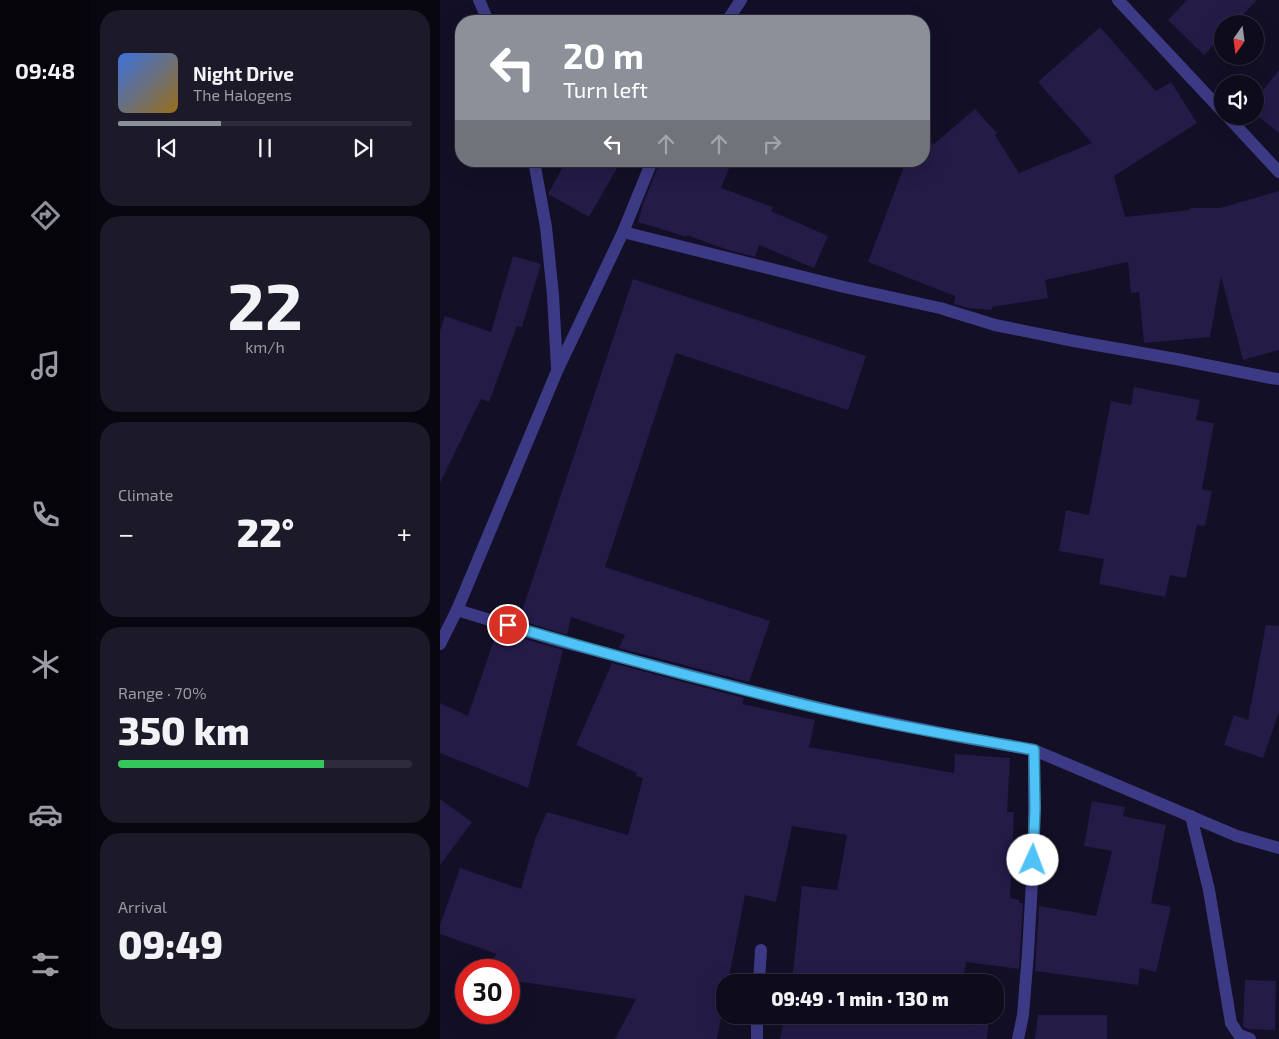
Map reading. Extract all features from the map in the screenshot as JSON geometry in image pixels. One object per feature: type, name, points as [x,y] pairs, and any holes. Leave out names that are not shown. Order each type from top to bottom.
[{"type":"street","points":[[479,0],[485,15]]},
{"type":"street","points":[[730,15],[741,0]]},
{"type":"street","points":[[1118,0],[1214,102]]},
{"type":"street","points":[[1235,125],[1279,172]]},
{"type":"street","points":[[535,167],[546,227],[553,295],[557,371]]},
{"type":"street","points":[[440,644],[457,610],[557,371],[623,232],[650,167]]},
{"type":"street","points":[[623,232],[844,288],[940,308],[995,324],[1083,343],[1279,379]]},
{"type":"street","points":[[457,610],[559,641],[793,702],[903,726],[1034,750],[1237,836],[1279,848]]},
{"type":"street","points":[[1018,1039],[1023,1015],[1034,845],[1034,750]]},
{"type":"street","points":[[1191,816],[1209,890],[1231,1023],[1239,1035],[1250,1039]]},
{"type":"street","points":[[760,974],[761,950]]},
{"type":"street","points":[[757,1024],[757,1039]]},
{"type":"building","points":[[1187,0],[1257,0],[1243,15],[1214,15],[1214,44],[1204,55],[1168,20]]},
{"type":"building","points":[[1100,27],[1156,91],[1171,82],[1197,123],[1114,176],[1125,217],[1190,210],[1190,208],[1220,208],[1279,191],[1279,350],[1243,360],[1221,276],[1210,337],[1144,343],[1139,292],[1131,293],[1128,262],[1045,280],[1048,298],[992,307],[992,310],[968,308],[954,304],[955,296],[868,262],[904,167],[930,167],[930,142],[934,144],[975,109],[997,133],[995,135],[1019,173],[1092,143],[1038,82]]},
{"type":"building","points":[[1279,70],[1279,133],[1264,121],[1264,89]]},
{"type":"building","points":[[563,167],[618,167],[589,217],[548,194]]},
{"type":"building","points":[[658,167],[730,167],[721,188],[773,207],[771,211],[828,236],[814,268],[759,245],[755,257],[728,250],[687,235],[687,237],[638,222]]},
{"type":"building","points":[[513,256],[541,264],[522,327],[517,326],[489,402],[481,399],[440,483],[440,331],[445,316],[491,332]]},
{"type":"building","points":[[633,279],[866,356],[848,410],[676,353],[605,567],[770,621],[749,682],[619,648],[625,635],[571,617],[567,635],[519,620]]},
{"type":"building","points":[[1134,387],[1200,400],[1196,420],[1214,423],[1202,489],[1212,491],[1205,526],[1197,525],[1186,578],[1170,575],[1165,597],[1099,584],[1104,559],[1059,551],[1066,510],[1089,515],[1111,401],[1131,405]]},
{"type":"building","points":[[1266,625],[1279,626],[1279,712],[1263,758],[1224,745],[1234,715],[1248,720]]},
{"type":"building","points":[[496,634],[513,639],[514,636],[563,650],[528,788],[440,753],[440,703],[468,716]]},
{"type":"building","points":[[612,663],[744,698],[742,704],[815,720],[809,747],[954,773],[955,754],[1010,758],[1007,812],[1014,812],[1010,898],[1023,903],[1019,969],[966,962],[964,974],[793,974],[802,886],[837,890],[847,835],[792,826],[776,902],[745,895],[730,974],[716,974],[716,1024],[720,1024],[717,1039],[615,1039],[636,999],[520,982],[520,959],[492,959],[497,954],[440,934],[440,925],[460,868],[521,889],[535,839],[547,812],[628,835],[643,778],[636,776],[637,773],[576,745]]},
{"type":"building","points":[[440,799],[472,822],[440,865]]},
{"type":"building","points":[[1092,801],[1125,807],[1123,816],[1166,825],[1151,903],[1171,907],[1156,972],[1140,968],[1138,985],[1035,971],[1039,906],[1096,916],[1112,851],[1084,846]]},
{"type":"building","points":[[1245,980],[1276,981],[1275,1030],[1248,1029],[1243,1027]]},
{"type":"building","points":[[1038,1015],[1107,1015],[1107,1039],[1035,1039]]},
{"type":"building","points":[[783,1024],[988,1024],[987,1039],[780,1039]]},
{"type":"route","points":[[508,625],[559,641],[841,713],[1034,750],[1035,808],[1033,860]]}]
